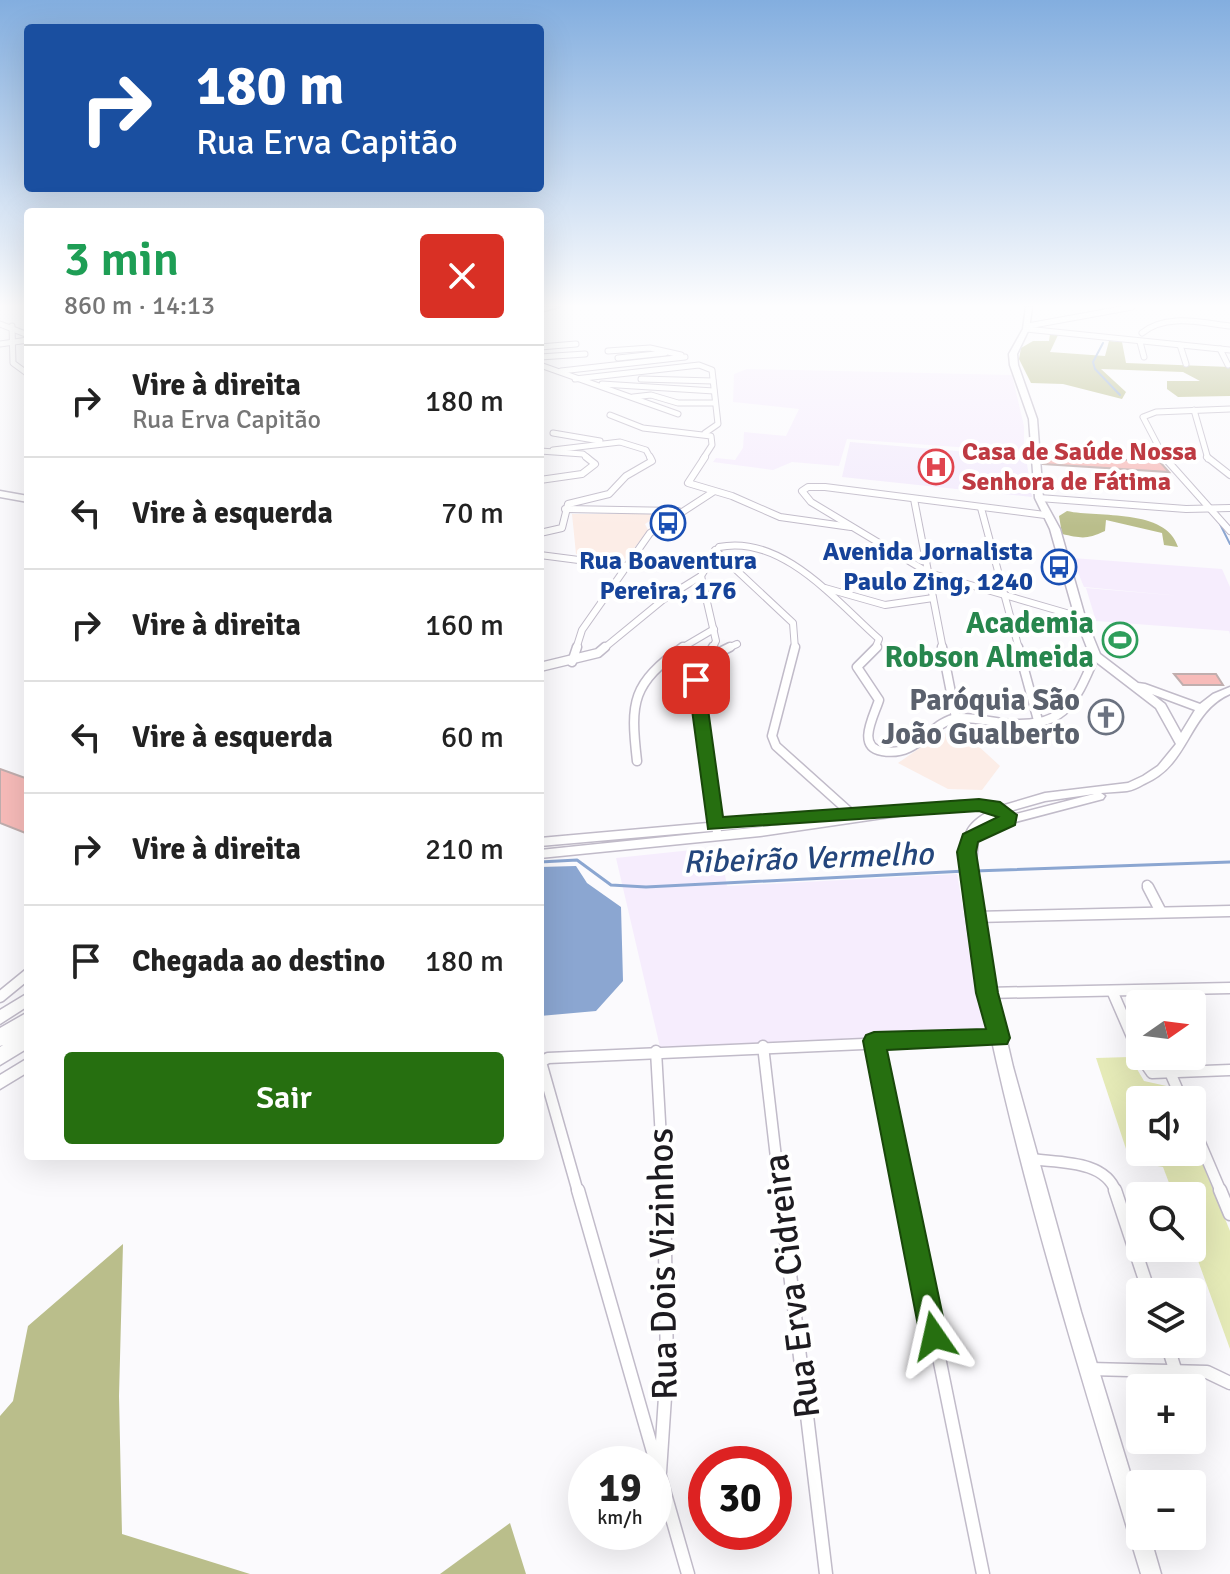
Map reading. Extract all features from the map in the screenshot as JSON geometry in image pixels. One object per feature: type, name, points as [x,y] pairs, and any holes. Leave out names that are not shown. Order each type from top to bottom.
[{"type":"highway","points":[[0,1038],[24,1022]]},
{"type":"highway","points":[[0,1057],[24,1041]]},
{"type":"main road","points":[[1021,380],[1033,419],[1039,498],[1049,528],[1057,538],[1095,656],[1161,706],[1180,742]]},
{"type":"main road","points":[[0,494],[24,498]]},
{"type":"main road","points":[[1131,683],[1177,697],[1202,709]]},
{"type":"main road","points":[[1161,706],[1177,697],[1217,695],[1230,690]]},
{"type":"main road","points":[[544,842],[716,830],[949,807],[987,811],[1004,818],[1131,786],[1169,763],[1186,730],[1217,695]]},
{"type":"main road","points":[[1171,724],[1186,730]]},
{"type":"main road","points":[[1131,786],[1039,799],[987,811],[970,838],[966,864],[987,993],[1030,1159],[1088,1369],[1151,1574]]},
{"type":"main road","points":[[970,838],[1039,799]]},
{"type":"main road","points":[[544,853],[716,830]]},
{"type":"main road","points":[[0,1018],[24,1001]]},
{"type":"main road","points":[[0,1083],[24,1067]]},
{"type":"street","points":[[579,380],[678,414]]},
{"type":"street","points":[[610,415],[646,429],[704,433],[714,430],[718,424],[713,381],[693,380]]},
{"type":"street","points":[[590,384],[714,391]]},
{"type":"street","points":[[631,398],[651,395],[678,403],[715,403]]},
{"type":"street","points":[[1230,409],[1156,412],[1143,417],[1170,464],[1196,495],[1216,511],[1230,531]]},
{"type":"street","points":[[1194,410],[1204,454],[1218,469],[1230,475]]},
{"type":"street","points":[[544,532],[562,528],[565,509],[572,501],[609,494],[626,476],[652,461],[651,453],[639,446],[553,433]]},
{"type":"street","points":[[692,496],[688,483],[713,441],[704,433]]},
{"type":"street","points":[[544,451],[609,443]]},
{"type":"street","points":[[544,479],[582,474],[594,467],[593,462],[583,454],[553,450]]},
{"type":"street","points":[[688,483],[732,496],[780,517],[856,528]]},
{"type":"street","points":[[1047,518],[825,487],[804,488],[802,494],[929,573],[1080,617]]},
{"type":"street","points":[[572,662],[582,630],[650,533],[679,511],[692,496],[713,492]]},
{"type":"street","points":[[1039,498],[1216,511],[1230,508]]},
{"type":"street","points":[[914,499],[956,718]]},
{"type":"street","points":[[981,508],[1039,724]]},
{"type":"street","points":[[565,509],[679,511]]},
{"type":"street","points":[[544,666],[572,662],[598,653],[664,599],[701,576],[715,550],[738,543],[761,546],[782,557],[822,588],[880,641],[857,667],[879,700],[867,736],[873,748],[885,753],[906,752],[956,718],[1006,725],[1039,724],[1069,709],[1078,698],[1095,656]]},
{"type":"street","points":[[715,550],[793,623],[795,648],[772,736],[776,746],[854,816]]},
{"type":"street","points":[[544,556],[625,566]]},
{"type":"street","points":[[701,576],[716,641],[694,687],[716,830]]},
{"type":"street","points":[[822,588],[885,605],[933,598]]},
{"type":"street","points":[[637,761],[632,708],[642,681],[697,637],[714,629]]},
{"type":"street","points":[[710,657],[737,644]]},
{"type":"street","points":[[1147,885],[1161,912]]},
{"type":"street","points":[[975,917],[1230,911]]},
{"type":"street","points":[[0,997],[24,977]]},
{"type":"street","points":[[1167,990],[1230,988]]},
{"type":"street","points":[[987,993],[1126,992]]},
{"type":"street","points":[[1113,993],[1126,1023]]},
{"type":"street","points":[[544,1059],[656,1051],[999,1038]]},
{"type":"street","points":[[874,1041],[983,1574]]},
{"type":"street","name":"Rua Erva Cidreira","points":[[763,1046],[826,1574]]},
{"type":"street","name":"Rua Dois Vizinhos","points":[[656,1051],[668,1251],[663,1446]]},
{"type":"street","points":[[1150,1070],[1152,1073],[1230,1070]]},
{"type":"street","points":[[1170,1070],[1176,1086]]},
{"type":"street","points":[[544,1076],[651,1446]]},
{"type":"street","points":[[1206,1157],[1230,1214]]},
{"type":"street","points":[[1030,1159],[1097,1169],[1112,1181],[1144,1278]]},
{"type":"street","points":[[1171,1358],[1175,1369]]},
{"type":"street","points":[[1088,1369],[1207,1372],[1230,1383]]},
{"type":"street","points":[[672,1518],[688,1574]]},
{"type":"shaded area","points":[[734,380],[1013,380],[1024,426],[1024,452],[847,439],[839,466],[792,462],[773,470],[713,462],[716,458],[735,460],[743,448],[744,432],[786,436],[799,409],[733,402]]},
{"type":"shaded area","name":"Casa de Saúde Nossa Senhora de Fátima","points":[[850,442],[1026,457],[1032,497],[842,477]]},
{"type":"shaded area","points":[[572,514],[660,514],[645,524],[648,530],[625,560],[576,554]]},
{"type":"shaded area","points":[[1072,558],[1222,569],[1230,587],[1230,634],[1229,631],[1096,621],[1086,588],[1181,596],[1084,587]]},
{"type":"shaded area","points":[[962,731],[1000,766],[982,790],[948,789],[898,763],[940,734]]},
{"type":"shaded area","points":[[720,847],[727,886],[957,874],[985,1033],[660,1047],[616,858]]},
{"type":"green space","points":[[1030,380],[1113,380],[1126,392],[1122,399],[1063,384]]},
{"type":"green space","points":[[1230,380],[1230,396],[1178,397],[1167,389],[1167,381]]},
{"type":"green space","points":[[1067,511],[1146,520],[1171,535],[1178,547],[1164,545],[1162,533],[1106,520],[1105,531],[1093,536],[1062,534],[1059,516]]},
{"type":"green space","points":[[1126,1057],[1126,1070],[1138,1070],[1144,1081],[1166,1086],[1126,1086],[1126,1149],[1096,1058]]},
{"type":"green space","points":[[1158,1166],[1203,1166],[1230,1231],[1230,1349],[1199,1262],[1206,1262],[1206,1182],[1169,1182],[1163,1167]]},
{"type":"green space","points":[[123,1244],[119,1396],[122,1534],[250,1574],[0,1574],[0,1416],[13,1401],[28,1326]]},
{"type":"green space","points":[[510,1523],[526,1574],[440,1574]]},
{"type":"water","points":[[576,866],[587,883],[621,907],[623,981],[596,1011],[544,1016],[544,867]]},
{"type":"building","points":[[1043,455],[1160,462],[1169,472],[1043,464]]},
{"type":"building","points":[[1174,674],[1216,674],[1223,685],[1183,685]]},
{"type":"building","points":[[0,769],[24,778],[24,832],[0,823]]},
{"type":"waterway","points":[[1106,380],[1120,395]]},
{"type":"waterway","points":[[1219,522],[1230,544]]},
{"type":"waterway","name":"Ribeirão Vermelho","points":[[544,862],[577,860],[611,885],[646,887],[966,871]]},
{"type":"waterway","name":"Ribeirão Vermelho","points":[[974,871],[1230,862]]},
{"type":"place","name":"Casa de Saúde Nossa Senhora de Fátima","points":[[936,467]]},
{"type":"place","name":"Rua Boaventura Pereira, 176","points":[[668,523]]},
{"type":"place","name":"Avenida Jornalista Paulo Zing, 1240","points":[[1059,567]]},
{"type":"place","name":"Academia Robson Almeida","points":[[1120,640]]},
{"type":"place","name":"Paróquia São João Gualberto","points":[[1106,717]]},
{"type":"route","points":[[696,680],[694,687],[714,824],[838,813],[894,814],[979,805],[994,806],[1007,815],[1008,820],[970,838],[966,852],[987,993],[999,1038],[874,1041],[934,1336]]}]
